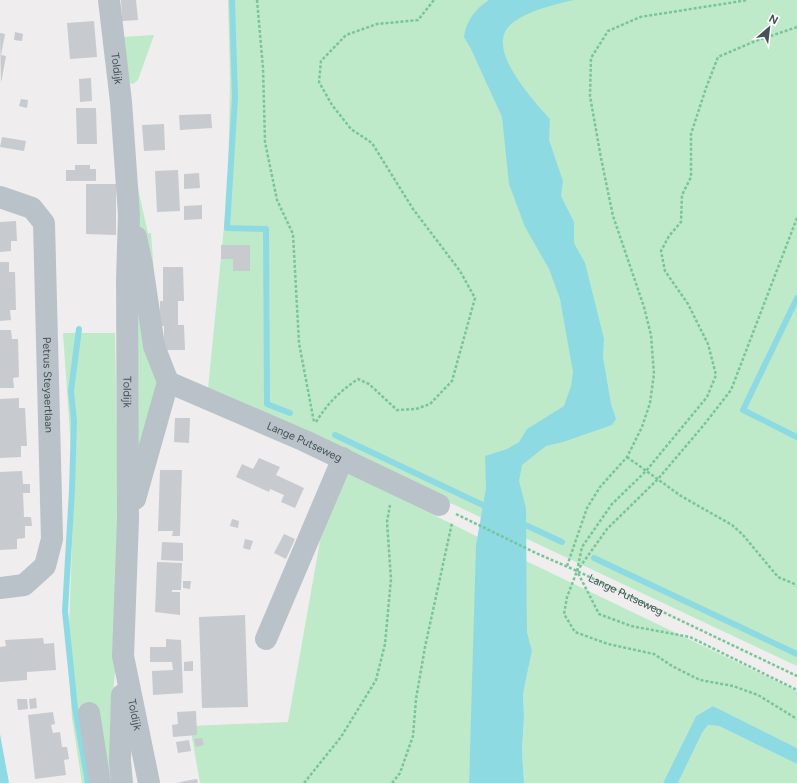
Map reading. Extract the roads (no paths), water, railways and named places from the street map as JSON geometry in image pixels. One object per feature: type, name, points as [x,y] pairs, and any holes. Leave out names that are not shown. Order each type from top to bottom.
[{"type":"street","name":"Toldijk","points":[[109,0],[121,102],[128,215],[128,519],[122,656],[149,783]]},
{"type":"street","name":"Petrus Steyaertlaan","points":[[0,197],[32,208],[44,223],[52,539],[45,566],[24,585],[0,588]]},
{"type":"street","points":[[128,215],[137,239],[154,346],[168,382],[140,483],[128,519]]},
{"type":"street","name":"Lange Putseweg","points":[[168,382],[343,458],[447,509]]},
{"type":"street","points":[[266,639],[343,458]]},
{"type":"street","points":[[122,656],[120,761],[122,783]]},
{"type":"street","points":[[89,713],[100,783]]},
{"type":"water","points":[[489,0],[574,0],[536,11],[517,20],[505,32],[503,42],[505,54],[517,78],[550,119],[549,140],[563,181],[561,196],[574,222],[574,243],[585,263],[604,339],[603,357],[611,404],[616,419],[612,425],[563,442],[546,446],[522,465],[519,481],[526,508],[527,632],[532,651],[523,694],[524,717],[522,750],[524,783],[469,783],[476,545],[486,488],[485,456],[507,449],[519,442],[527,429],[564,406],[571,386],[573,372],[560,299],[549,269],[525,227],[509,184],[502,117],[464,37],[469,21],[475,11]]},
{"type":"water","points":[[713,706],[797,748],[797,764],[719,726],[708,725],[702,733],[678,783],[663,783],[696,716]]},
{"type":"water","points":[[0,734],[9,783],[0,783]]},
{"type":"waterway","points":[[232,0],[235,97],[227,228],[266,229],[267,404],[290,413]]},
{"type":"waterway","points":[[797,298],[743,410],[797,437]]},
{"type":"waterway","points":[[79,329],[71,391],[74,421],[72,490],[65,611],[75,708],[88,783]]},
{"type":"waterway","points":[[335,435],[489,508]]},
{"type":"waterway","points":[[519,522],[562,542]]},
{"type":"waterway","points":[[594,558],[797,654]]}]
